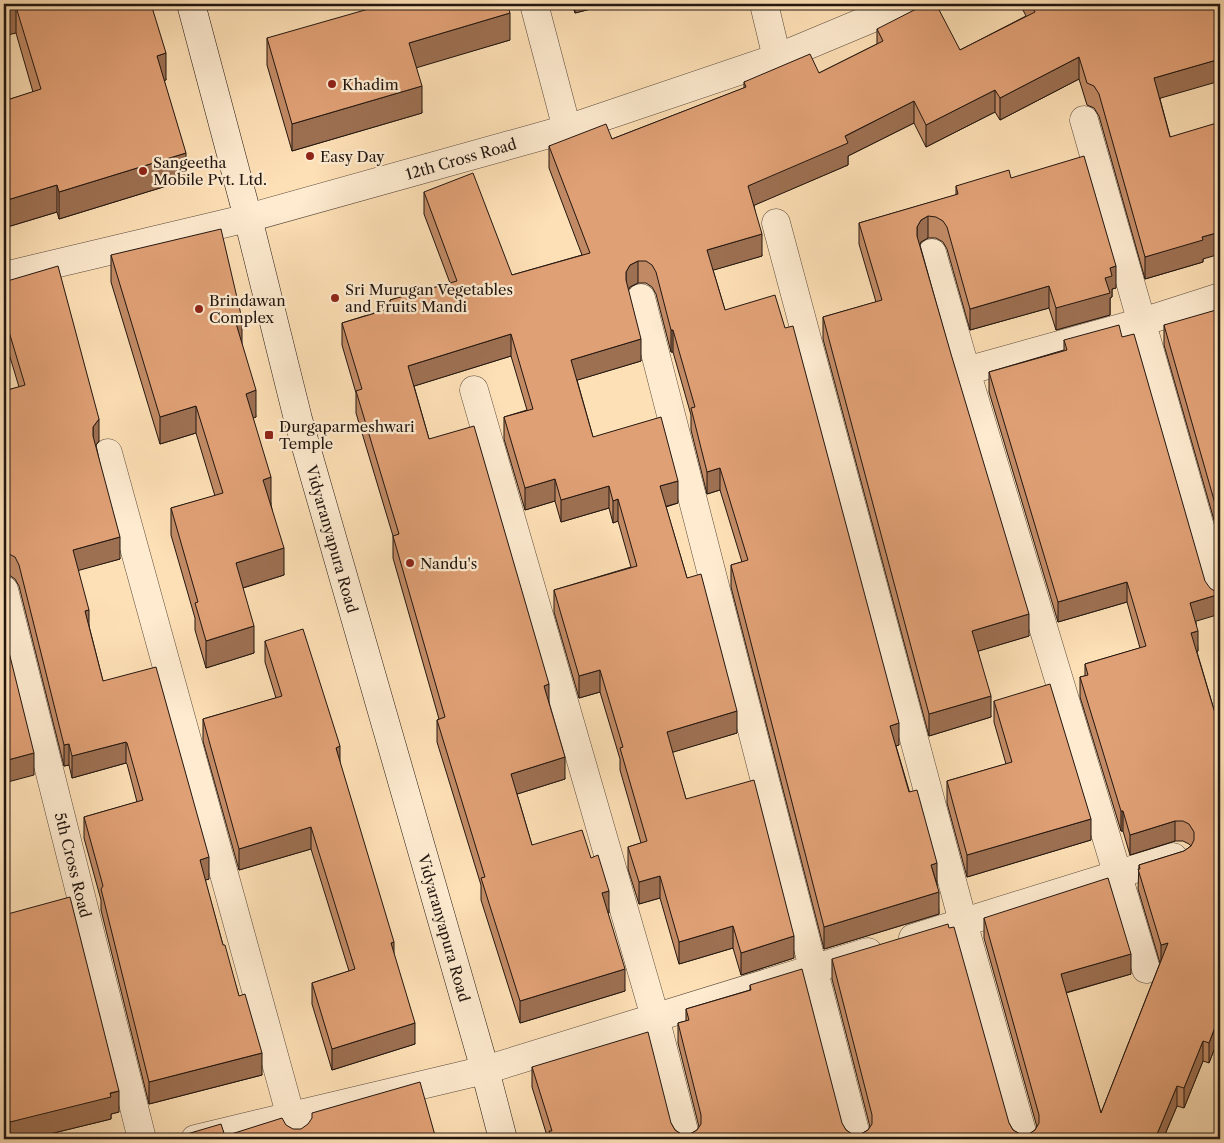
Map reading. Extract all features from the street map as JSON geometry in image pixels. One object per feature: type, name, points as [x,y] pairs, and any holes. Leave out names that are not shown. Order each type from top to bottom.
[{"type":"street","name":"Vidyaranyapura Road","points":[[191,4],[248,218],[298,419],[485,1070],[503,1139]]},
{"type":"street","points":[[534,4],[567,129]]},
{"type":"street","points":[[764,4],[777,58]]},
{"type":"street","name":"12th Cross Road","points":[[4,276],[248,218],[567,129],[777,58],[906,4]]},
{"type":"street","points":[[1084,120],[1220,597]]},
{"type":"street","points":[[776,223],[963,922],[1024,1139]]},
{"type":"street","points":[[932,253],[1146,969]]},
{"type":"street","points":[[966,371],[1142,322],[1220,297]]},
{"type":"street","points":[[641,298],[857,1139]]},
{"type":"street","points":[[474,390],[655,1017],[686,1139]]},
{"type":"street","points":[[108,453],[294,1128]]},
{"type":"street","name":"5th Cross Road","points":[[4,590],[142,1139]]},
{"type":"street","points":[[195,1139],[294,1128],[1179,856]]},
{"type":"building","points":[[4,4],[151,4],[166,53],[157,56],[186,153],[59,192],[57,185],[4,201],[4,101],[41,89],[16,7],[4,10]]},
{"type":"building","points":[[386,4],[507,4],[510,13],[409,43],[422,86],[292,124],[267,38]]},
{"type":"building","points":[[926,4],[936,4],[960,50],[1035,12],[1031,4],[1220,4],[1220,59],[1154,78],[1170,137],[1220,122],[1220,232],[1202,237],[1203,240],[1145,257],[1099,94],[1094,86],[1087,83],[1079,57],[1000,98],[995,90],[926,125],[914,101],[845,136],[848,143],[748,186],[762,234],[707,250],[725,310],[775,295],[785,328],[793,326],[899,723],[890,726],[909,792],[917,790],[937,863],[931,865],[939,892],[824,927],[731,565],[748,560],[720,468],[707,472],[691,408],[695,407],[673,330],[671,330],[656,272],[652,265],[646,261],[638,261],[630,265],[626,272],[626,280],[641,339],[571,360],[593,437],[661,417],[678,481],[660,486],[687,578],[701,574],[737,711],[667,732],[686,799],[754,780],[794,936],[741,953],[733,926],[679,942],[660,876],[639,882],[628,847],[647,841],[620,748],[623,747],[600,670],[579,676],[554,590],[637,566],[618,499],[613,501],[609,486],[561,500],[555,479],[525,488],[504,417],[533,409],[511,334],[408,366],[429,439],[474,426],[549,684],[544,686],[565,757],[511,774],[532,845],[582,830],[591,858],[598,855],[609,891],[602,893],[625,969],[520,1001],[481,878],[485,877],[437,720],[445,717],[393,536],[399,534],[356,391],[362,389],[342,323],[392,308],[390,300],[457,281],[424,192],[473,173],[512,275],[590,253],[549,146],[606,124],[612,139],[746,87],[744,82],[810,54],[819,73],[883,41],[877,29]]},
{"type":"building","points":[[1084,156],[1116,266],[1110,268],[1112,276],[1105,278],[1110,293],[1056,308],[1049,286],[970,309],[947,227],[943,221],[936,217],[928,216],[921,220],[917,227],[917,236],[951,354],[1029,614],[972,631],[991,696],[929,714],[823,317],[882,300],[859,223],[958,194],[956,186],[1009,170],[1011,178]]},
{"type":"building","points":[[221,229],[242,319],[235,320],[256,390],[246,394],[271,477],[263,480],[284,548],[236,563],[254,626],[206,641],[195,603],[198,602],[171,508],[223,493],[196,406],[160,417],[111,255]]},
{"type":"building","points":[[58,266],[99,419],[93,427],[93,436],[120,537],[73,550],[89,610],[85,611],[103,681],[156,667],[209,857],[200,860],[223,945],[225,945],[239,996],[245,994],[262,1053],[149,1082],[101,889],[103,886],[84,817],[143,800],[126,742],[72,756],[69,744],[64,745],[19,565],[15,557],[4,553],[4,391],[25,385],[4,315],[4,282]]},
{"type":"building","points":[[1216,310],[1220,323],[1220,521],[1164,325]]},
{"type":"building","points":[[1119,325],[1122,337],[1134,334],[1205,581],[1210,588],[1220,592],[1220,594],[1190,603],[1198,631],[1191,633],[1220,730],[1220,1014],[1209,1043],[1203,1041],[1184,1088],[1177,1086],[1155,1139],[551,1139],[549,1131],[552,1131],[532,1067],[648,1032],[671,1123],[675,1130],[681,1134],[690,1134],[697,1130],[701,1124],[701,1115],[678,1023],[689,1020],[686,1009],[751,990],[750,985],[802,969],[842,1123],[846,1130],[852,1134],[861,1134],[868,1130],[872,1124],[872,1115],[832,959],[948,924],[949,928],[954,927],[1009,1123],[1013,1130],[1020,1134],[1029,1134],[1035,1130],[1039,1123],[1039,1115],[984,918],[1108,878],[1131,954],[1061,974],[1101,1113],[1168,943],[1161,945],[1138,869],[1140,869],[1139,865],[1184,851],[1191,846],[1194,840],[1194,832],[1189,824],[1183,821],[1175,821],[1130,835],[1080,677],[1088,675],[1085,664],[1146,646],[1127,582],[1058,602],[989,372],[1067,350],[1064,340]]},
{"type":"building","points":[[303,629],[340,746],[336,748],[394,942],[391,943],[415,1023],[332,1049],[312,983],[355,969],[311,827],[239,849],[203,719],[282,696],[265,641]]},
{"type":"building","points":[[4,632],[34,753],[4,761]]},
{"type":"building","points":[[1050,684],[1091,819],[967,855],[947,781],[1012,762],[994,701]]},
{"type":"building","points":[[70,897],[119,1091],[110,1093],[111,1097],[10,1122],[7,1111],[4,1112],[4,915]]},
{"type":"building","points":[[420,1082],[436,1139],[170,1139],[221,1124],[225,1136],[282,1118],[286,1125],[293,1129],[301,1129],[308,1124],[312,1118],[312,1113]]},
{"type":"place","name":"Khadim","points":[[332,84]]},
{"type":"place","name":"Easy Day","points":[[310,156]]},
{"type":"place","name":"Sangeetha Mobile Pvt. Ltd.","points":[[143,171]]},
{"type":"place","name":"Sri Murugan Vegetables and Fruits Mandi","points":[[335,298]]},
{"type":"place","name":"Brindawan Complex","points":[[199,309]]},
{"type":"place","name":"Durgaparmeshwari Temple","points":[[269,435]]},
{"type":"place","name":"Nandu's","points":[[410,563]]}]
